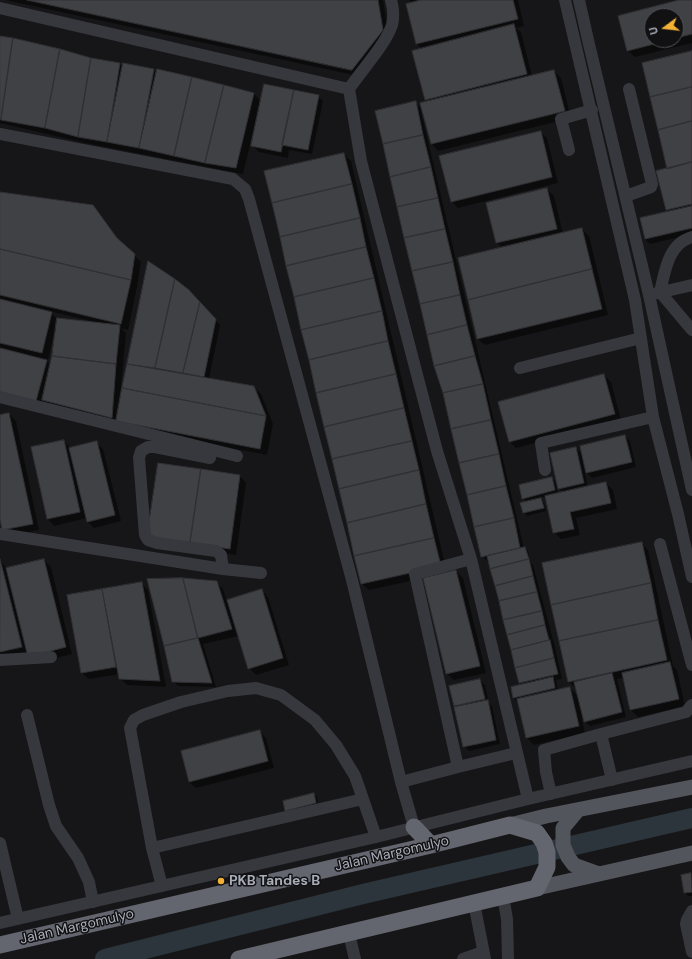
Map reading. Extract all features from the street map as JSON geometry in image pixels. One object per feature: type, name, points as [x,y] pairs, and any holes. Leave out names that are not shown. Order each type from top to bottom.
[{"type":"highway","points":[[239,959],[537,888],[547,867],[547,852],[544,843],[537,833],[510,825]]},
{"type":"highway","name":"Jalan Margomulyo","points":[[0,945],[431,845],[510,825]]},
{"type":"highway","points":[[414,827],[431,845]]},
{"type":"main road","name":"Jalan Margomulyo","points":[[510,825],[692,787]]},
{"type":"main road","points":[[578,810],[564,828],[563,845],[568,857],[574,865],[599,874]]},
{"type":"main road","points":[[537,888],[599,874],[691,857]]},
{"type":"lane","points":[[391,0],[393,23],[387,37],[348,89],[361,161],[437,451],[471,559],[528,799]]},
{"type":"lane","points":[[565,0],[582,41],[655,294],[692,490]]},
{"type":"lane","points":[[579,0],[582,41],[592,110],[635,300],[653,417],[678,514],[692,577]]},
{"type":"lane","points":[[0,8],[348,89]]},
{"type":"lane","points":[[626,196],[651,186],[652,184],[630,89]]},
{"type":"lane","points":[[569,150],[561,119],[592,110]]},
{"type":"lane","points":[[0,134],[233,179],[245,189],[249,199],[352,580],[401,782],[414,827]]},
{"type":"lane","points":[[655,294],[666,264],[673,252],[679,243],[692,237]]},
{"type":"lane","points":[[635,300],[692,285]]},
{"type":"lane","points":[[655,294],[692,330]]},
{"type":"lane","points":[[520,368],[641,338]]},
{"type":"lane","points":[[0,397],[237,456]]},
{"type":"lane","points":[[545,470],[541,444],[653,417]]},
{"type":"lane","points":[[210,458],[155,447],[148,447],[141,451],[139,458],[144,535],[148,540],[157,543],[216,551],[221,555],[223,568]]},
{"type":"lane","points":[[0,534],[261,573]]},
{"type":"lane","points":[[660,544],[687,624],[692,666]]},
{"type":"lane","points":[[458,767],[415,574],[471,559]]},
{"type":"lane","points":[[0,660],[51,657]]},
{"type":"lane","points":[[162,886],[152,848],[130,728],[134,720],[143,714],[181,702],[228,691],[256,688],[281,695],[315,720],[336,746],[355,776],[376,837]]},
{"type":"lane","points":[[551,794],[546,772],[544,750],[686,712],[692,705]]},
{"type":"lane","points":[[28,715],[49,806],[56,826],[78,858],[89,882],[93,902]]},
{"type":"lane","points":[[601,734],[612,780]]},
{"type":"lane","points":[[401,782],[516,753]]},
{"type":"lane","points":[[0,923],[376,837],[528,799],[692,761]]},
{"type":"lane","points":[[152,848],[363,799]]},
{"type":"lane","points":[[0,843],[18,919]]},
{"type":"lane","points":[[503,896],[507,919],[508,959]]},
{"type":"lane","points":[[463,959],[484,956],[474,903]]},
{"type":"lane","points":[[692,911],[686,924],[692,952]]},
{"type":"lane","points":[[349,934],[355,959]]},
{"type":"building","points":[[27,0],[378,0],[383,30],[352,70]]},
{"type":"building","points":[[421,0],[513,0],[518,19],[416,44],[406,4]]},
{"type":"building","points":[[679,0],[692,0],[692,34],[684,36],[684,8],[648,8]]},
{"type":"building","points":[[644,9],[644,47],[627,51],[618,16]]},
{"type":"building","points":[[514,24],[527,74],[425,100],[412,51]]},
{"type":"building","points":[[0,36],[13,38],[1,120],[0,119]]},
{"type":"building","points":[[13,38],[60,49],[45,128],[1,120]]},
{"type":"building","points":[[60,49],[91,58],[78,137],[45,128]]},
{"type":"building","points":[[692,51],[692,87],[650,97],[642,63]]},
{"type":"building","points":[[91,58],[120,63],[107,142],[78,137]]},
{"type":"building","points":[[123,63],[154,69],[139,148],[107,142]]},
{"type":"building","points":[[157,69],[192,77],[174,156],[139,148]]},
{"type":"building","points":[[554,70],[565,111],[431,144],[420,103]]},
{"type":"building","points":[[192,77],[224,85],[205,163],[174,156]]},
{"type":"building","points":[[264,84],[294,90],[281,152],[251,146]]},
{"type":"building","points":[[224,85],[254,93],[236,168],[205,163]]},
{"type":"building","points":[[692,87],[692,121],[658,130],[650,97]]},
{"type":"building","points":[[294,90],[319,95],[308,150],[282,145]]},
{"type":"building","points":[[416,101],[423,135],[383,144],[375,111]]},
{"type":"building","points":[[692,121],[692,162],[667,169],[658,130]]},
{"type":"building","points":[[541,131],[552,177],[451,202],[439,156]]},
{"type":"building","points":[[423,135],[431,167],[390,177],[383,144]]},
{"type":"building","points":[[344,153],[352,184],[272,203],[264,171]]},
{"type":"building","points":[[692,162],[692,204],[666,210],[656,171]]},
{"type":"building","points":[[431,167],[438,198],[397,207],[390,177]]},
{"type":"building","points":[[352,184],[360,218],[280,237],[272,203]]},
{"type":"building","points":[[547,188],[557,229],[496,243],[486,203]]},
{"type":"building","points":[[0,192],[93,205],[117,238],[135,254],[131,280],[0,249]]},
{"type":"building","points":[[438,198],[445,229],[404,238],[397,207]]},
{"type":"building","points":[[692,206],[692,228],[645,239],[640,218]]},
{"type":"building","points":[[360,218],[366,247],[286,266],[280,237]]},
{"type":"building","points":[[582,228],[592,269],[468,300],[458,258]]},
{"type":"building","points":[[445,229],[453,262],[412,271],[404,238]]},
{"type":"building","points":[[366,247],[374,278],[294,297],[286,266]]},
{"type":"building","points":[[0,249],[131,280],[121,324],[0,295]]},
{"type":"building","points":[[148,261],[175,279],[155,368],[127,364]]},
{"type":"building","points":[[453,262],[460,295],[420,304],[412,271]]},
{"type":"building","points":[[592,269],[602,309],[477,339],[468,300]]},
{"type":"building","points":[[374,278],[382,311],[301,330],[294,297]]},
{"type":"building","points":[[175,279],[189,290],[200,302],[183,373],[155,368]]},
{"type":"building","points":[[460,295],[467,325],[427,335],[420,304]]},
{"type":"building","points":[[0,299],[52,312],[42,353],[0,343]]},
{"type":"building","points":[[200,302],[216,319],[204,377],[183,373]]},
{"type":"building","points":[[382,311],[388,341],[309,360],[301,330]]},
{"type":"building","points":[[57,318],[120,325],[116,364],[52,356]]},
{"type":"building","points":[[467,325],[475,356],[434,366],[427,335]]},
{"type":"building","points":[[388,341],[396,374],[316,393],[309,360]]},
{"type":"building","points":[[0,348],[47,360],[36,401],[0,392]]},
{"type":"building","points":[[52,356],[116,364],[112,418],[42,400]]},
{"type":"building","points":[[475,356],[483,384],[443,393],[434,366]]},
{"type":"building","points":[[127,364],[254,386],[266,416],[122,388]]},
{"type":"building","points":[[396,374],[404,408],[324,427],[316,393]]},
{"type":"building","points":[[604,374],[615,414],[509,442],[498,402]]},
{"type":"building","points":[[483,384],[491,420],[451,429],[443,393]]},
{"type":"building","points":[[122,388],[266,416],[260,449],[116,421]]},
{"type":"building","points":[[404,408],[412,441],[332,459],[324,427]]},
{"type":"building","points":[[9,413],[33,524],[2,530],[0,519],[0,415]]},
{"type":"building","points":[[491,420],[499,454],[459,463],[451,429]]},
{"type":"building","points":[[625,435],[632,462],[586,473],[580,446]]},
{"type":"building","points":[[64,440],[80,512],[47,519],[31,447]]},
{"type":"building","points":[[97,441],[115,515],[87,522],[69,448]]},
{"type":"building","points":[[412,441],[419,470],[339,489],[332,459]]},
{"type":"building","points":[[576,447],[584,483],[558,489],[550,453]]},
{"type":"building","points":[[499,454],[506,486],[467,495],[459,463]]},
{"type":"building","points":[[158,463],[201,469],[190,543],[147,537]]},
{"type":"building","points":[[201,469],[240,475],[230,549],[190,543]]},
{"type":"building","points":[[419,470],[426,504],[347,523],[339,489]]},
{"type":"building","points":[[552,477],[555,490],[522,499],[519,485]]},
{"type":"building","points":[[606,482],[611,503],[570,512],[574,529],[553,533],[545,496]]},
{"type":"building","points":[[506,486],[514,518],[474,527],[467,495]]},
{"type":"building","points":[[541,498],[544,508],[523,513],[520,503]]},
{"type":"building","points":[[426,504],[434,538],[354,556],[347,523]]},
{"type":"building","points":[[514,518],[520,548],[481,557],[474,527]]},
{"type":"building","points":[[434,538],[441,566],[361,584],[354,556]]},
{"type":"building","points":[[642,542],[651,583],[551,605],[542,563]]},
{"type":"building","points":[[525,547],[529,559],[490,569],[487,556]]},
{"type":"building","points":[[0,559],[22,647],[0,652]]},
{"type":"building","points":[[44,559],[66,647],[28,657],[6,568]]},
{"type":"building","points":[[529,559],[533,576],[495,586],[490,569]]},
{"type":"building","points":[[456,570],[480,666],[446,674],[423,578]]},
{"type":"building","points":[[533,576],[537,592],[499,601],[495,586]]},
{"type":"building","points":[[183,578],[198,638],[164,646],[147,579]]},
{"type":"building","points":[[183,578],[217,581],[232,629],[198,638]]},
{"type":"building","points":[[142,582],[160,681],[119,679],[102,589]]},
{"type":"building","points":[[651,583],[658,620],[559,641],[551,605]]},
{"type":"building","points":[[102,589],[116,667],[81,673],[67,595]]},
{"type":"building","points":[[262,589],[283,658],[248,669],[227,600]]},
{"type":"building","points":[[537,592],[542,611],[503,620],[499,601]]},
{"type":"building","points":[[542,611],[545,625],[507,635],[503,620]]},
{"type":"building","points":[[658,620],[667,660],[568,682],[559,641]]},
{"type":"building","points":[[545,625],[549,640],[511,650],[507,635]]},
{"type":"building","points":[[198,638],[212,683],[172,682],[164,646]]},
{"type":"building","points":[[550,640],[554,658],[515,668],[511,650]]},
{"type":"building","points":[[554,658],[558,674],[519,683],[515,668]]},
{"type":"building","points":[[670,662],[679,699],[630,710],[622,673]]},
{"type":"building","points":[[612,673],[622,712],[584,722],[574,682]]},
{"type":"building","points":[[553,677],[555,688],[513,698],[511,687]]},
{"type":"building","points":[[480,679],[485,699],[454,706],[449,686]]},
{"type":"building","points":[[570,687],[579,726],[526,738],[517,699]]},
{"type":"building","points":[[488,700],[496,740],[463,747],[454,707]]},
{"type":"building","points":[[260,730],[268,761],[189,782],[181,751]]},
{"type":"building","points":[[314,793],[316,803],[285,811],[283,801]]},
{"type":"building","points":[[691,873],[692,892],[684,893],[681,875]]},
{"type":"waterway","points":[[105,959],[363,894],[692,818]]},
{"type":"place","name":"PKB Tandes B","points":[[221,881]]}]
